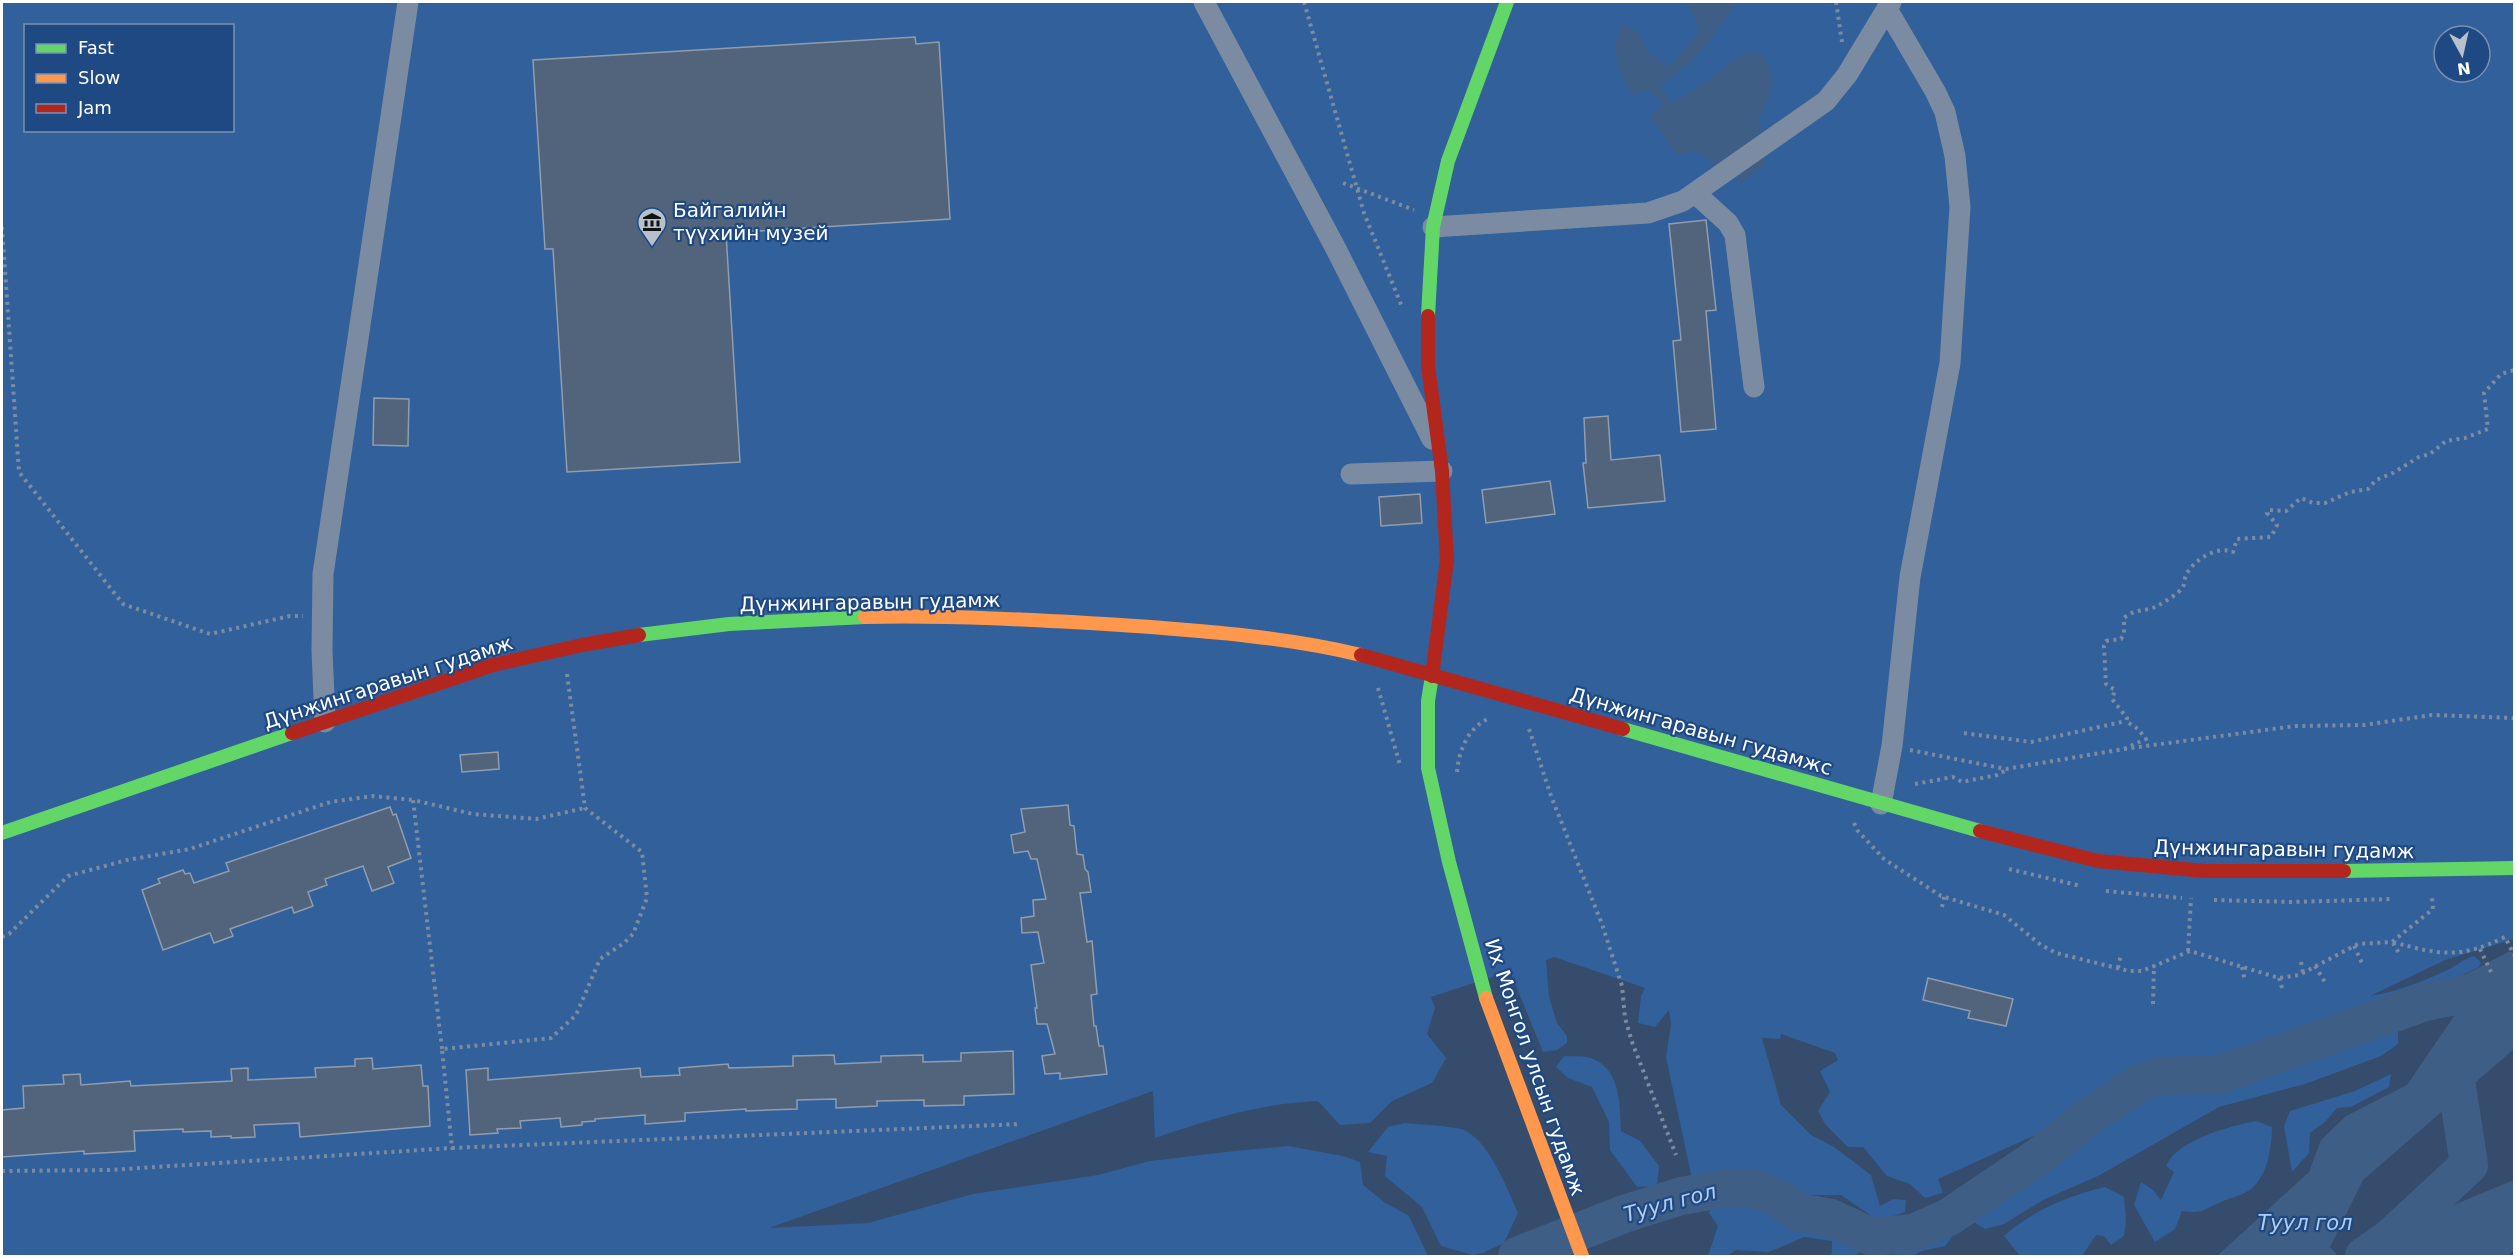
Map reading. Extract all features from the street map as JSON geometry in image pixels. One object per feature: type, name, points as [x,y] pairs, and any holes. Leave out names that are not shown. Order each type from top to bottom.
[{"type":"main road","name":"Их Монгол улсын гудамж","points":[[1507,2],[1448,161],[1434,223],[1428,291],[1428,366],[1441,463],[1447,560],[1428,701],[1428,768],[1449,862],[1482,987],[1582,1257]]},
{"type":"main road","name":"Дүнжингаравын гудамж","points":[[2,833],[508,661],[611,639],[699,627],[776,620],[902,618],[1023,620],[1268,637],[1355,654],[1509,698]]},
{"type":"main road","name":"Дүнжингаравын гудамжс","points":[[1509,698],[1855,796],[1883,798]]},
{"type":"main road","name":"Дүнжингаравын гудамж","points":[[1883,798],[2061,854],[2135,866],[2205,871],[2267,872],[2514,868]]},
{"type":"street","points":[[326,722],[322,574],[408,2]]},
{"type":"street","points":[[1204,2],[1335,247],[1441,463],[1351,474]]},
{"type":"street","points":[[1434,223],[1648,213],[1674,205],[1696,194],[1772,141],[1815,110],[1835,92],[1889,5]]},
{"type":"street","points":[[1883,798],[1892,746],[1910,577],[1950,363],[1960,207],[1955,156],[1944,112],[1889,5]]},
{"type":"street","points":[[1696,194],[1728,223],[1738,243],[1754,387]]},
{"type":"path","points":[[1304,2],[1364,213],[1405,314]]},
{"type":"path","points":[[1836,2],[1842,43]]},
{"type":"path","points":[[1343,183],[1434,223]]},
{"type":"path","points":[[2,227],[19,472],[123,604],[210,634],[290,616],[322,615]]},
{"type":"path","points":[[2124,749],[2146,740],[2116,707],[2112,699],[2115,690],[2106,684],[2104,646],[2106,641],[2121,639],[2124,634],[2124,618],[2141,609],[2154,608],[2183,588],[2189,570],[2196,562],[2213,552],[2219,550],[2234,552],[2237,539],[2271,537],[2277,525],[2267,513],[2269,510],[2286,511],[2301,498],[2313,503],[2325,503],[2350,492],[2368,489],[2376,480],[2394,473],[2419,457],[2430,454],[2446,441],[2465,438],[2488,429],[2484,393],[2501,375],[2514,369]]},
{"type":"path","points":[[442,1049],[550,1038],[576,1016],[600,960],[633,934],[647,898],[642,852],[585,808],[564,649]]},
{"type":"path","points":[[1528,702],[1527,721],[1534,744],[1551,796],[1602,924],[1622,986],[1625,1018],[1632,1042],[1676,1155]]},
{"type":"path","points":[[1883,798],[1953,777],[1962,782],[1997,775],[2006,770],[2124,749],[2295,726],[2364,725],[2432,715],[2514,718]]},
{"type":"path","points":[[1457,776],[1461,752],[1468,737],[1483,721],[1497,716]]},
{"type":"path","points":[[1964,733],[2031,742],[2127,721]]},
{"type":"path","points":[[1892,746],[2006,770]]},
{"type":"path","points":[[2,937],[9,934],[68,876],[127,860],[190,849],[330,802],[373,796],[413,800],[473,813],[536,819],[585,808]]},
{"type":"path","points":[[1855,796],[1852,816],[1857,830],[1887,862],[1944,897],[2004,915],[2036,942],[2056,953],[2118,968],[2135,972],[2188,951],[2279,978],[2302,973],[2365,942],[2392,942],[2433,953],[2480,949],[2505,937],[2514,955]]},
{"type":"path","points":[[413,800],[452,1148]]},
{"type":"path","points":[[1942,907],[1944,897]]},
{"type":"path","points":[[2392,942],[2433,909],[2434,897]]},
{"type":"path","points":[[2188,951],[2190,898]]},
{"type":"path","points":[[2392,942],[2400,955]]},
{"type":"path","points":[[2354,946],[2362,963]]},
{"type":"path","points":[[2480,949],[2491,972]]},
{"type":"path","points":[[2118,968],[2121,954]]},
{"type":"path","points":[[2301,962],[2302,973]]},
{"type":"path","points":[[2153,1004],[2154,965]]},
{"type":"path","points":[[2241,966],[2245,981]]},
{"type":"path","points":[[2315,966],[2325,982]]},
{"type":"path","points":[[2279,978],[2283,991]]},
{"type":"path","points":[[2,1171],[109,1170],[452,1148],[1020,1124]]},
{"type":"shaded area","points":[[2,2],[2514,2],[2514,939],[2445,960],[2370,996],[2418,983],[2474,956],[2481,962],[2479,967],[2405,1003],[2221,1062],[2210,1065],[2200,1063],[2185,1067],[2172,1066],[2146,1073],[2069,1120],[1938,1179],[1943,1193],[1925,1198],[1910,1184],[1887,1176],[1863,1147],[1848,1147],[1825,1124],[1818,1111],[1830,1092],[1820,1071],[1838,1060],[1835,1053],[1781,1034],[1780,1039],[1762,1038],[1781,1105],[1811,1135],[1834,1147],[1871,1175],[1880,1206],[1893,1199],[1906,1200],[1905,1212],[1879,1221],[1841,1195],[1802,1195],[1738,1176],[1692,1179],[1666,1057],[1671,1024],[1669,1010],[1655,1027],[1638,1023],[1641,996],[1645,988],[1554,957],[1546,960],[1549,997],[1557,1023],[1567,1036],[1567,1043],[1557,1050],[1543,1052],[1510,971],[1431,997],[1435,1008],[1427,1034],[1446,1058],[1432,1083],[1392,1101],[1370,1123],[1340,1125],[1318,1101],[1254,1109],[1155,1138],[1153,1091],[769,1228],[868,1223],[973,1194],[1098,1175],[1150,1161],[1288,1146],[1343,1156],[1360,1162],[1363,1185],[1384,1202],[1409,1216],[1428,1256],[2,1256]]},
{"type":"shaded area","points":[[2398,1031],[2398,1044],[2381,1056],[2305,1084],[2219,1107],[2098,1176],[2043,1200],[2004,1224],[1985,1229],[1972,1221],[2010,1191],[2078,1147],[2111,1112],[2141,1092],[2177,1084],[2204,1090],[2252,1080],[2314,1053],[2356,1045],[2382,1032]]},
{"type":"shaded area","points":[[1564,1056],[1590,1058],[1602,1064],[1609,1072],[1617,1090],[1621,1131],[1640,1141],[1659,1166],[1657,1186],[1637,1187],[1610,1150],[1609,1122],[1592,1087],[1568,1078],[1556,1067]]},
{"type":"shaded area","points":[[2391,1074],[2389,1087],[2351,1107],[2337,1108],[2325,1122],[2310,1133],[2309,1153],[2292,1172],[2284,1126],[2290,1111],[2355,1091]]},
{"type":"shaded area","points":[[2256,1121],[2272,1127],[2267,1162],[2260,1179],[2245,1193],[2203,1211],[2182,1211],[2175,1229],[2155,1242],[2134,1205],[2141,1182],[2153,1190],[2161,1200],[2174,1172],[2166,1166],[2181,1149],[2205,1136]]},
{"type":"shaded area","points":[[1405,1123],[1461,1129],[1471,1134],[1479,1142],[1496,1165],[1518,1213],[1504,1243],[1483,1253],[1472,1255],[1441,1246],[1422,1207],[1385,1176],[1387,1156],[1368,1152],[1388,1127]]},
{"type":"shaded area","points":[[2105,1187],[2124,1197],[2126,1220],[2124,1236],[2111,1245],[2104,1236],[2096,1235],[2082,1256],[2020,1256],[2004,1236],[2027,1219],[2052,1205]]},
{"type":"shaded area","points":[[1741,1201],[1820,1226],[1865,1246],[1856,1256],[1829,1256],[1832,1253],[1832,1241],[1804,1237],[1769,1252],[1736,1250],[1727,1256],[1708,1256],[1718,1226],[1709,1213],[1714,1204]]},
{"type":"shaded area","points":[[1936,1230],[1954,1234],[1945,1246],[1922,1251],[1912,1256],[1891,1256]]},
{"type":"water","points":[[1684,2],[1737,2],[1707,44],[1690,63],[1658,87],[1665,92],[1668,101],[1699,87],[1729,63],[1749,52],[1762,53],[1771,72],[1772,88],[1758,121],[1763,129],[1752,138],[1767,164],[1740,183],[1724,160],[1717,165],[1697,152],[1677,155],[1651,118],[1651,114],[1662,107],[1661,99],[1654,96],[1651,90],[1640,91],[1634,97],[1617,63],[1617,35],[1621,25],[1637,32],[1649,54],[1656,57],[1664,66],[1672,63],[1698,33],[1694,14]]},
{"type":"water","name":"Туул гол","points":[[2508,952],[2514,952],[2514,1049],[2363,1180],[2330,1247],[2338,1256],[2217,1256],[2309,1172],[2321,1140],[2346,1116],[2407,1085],[2463,1003],[2444,1005],[2431,993]]},
{"type":"water","name":"Туул гол","points":[[2514,1180],[2514,1250],[2509,1256],[2377,1256],[2439,1211]]},
{"type":"building","points":[[915,37],[916,44],[939,42],[950,219],[726,233],[740,462],[567,472],[553,249],[545,249],[533,60]]},
{"type":"building","points":[[1706,220],[1716,310],[1706,311],[1716,429],[1681,432],[1673,341],[1681,340],[1669,224]]},
{"type":"building","points":[[374,398],[409,399],[408,446],[373,445]]},
{"type":"building","points":[[1608,416],[1611,460],[1660,455],[1665,501],[1588,508],[1583,463],[1586,463],[1584,418]]},
{"type":"building","points":[[1550,481],[1555,514],[1486,523],[1482,490]]},
{"type":"building","points":[[1420,494],[1422,523],[1381,526],[1379,497]]},
{"type":"building","points":[[498,752],[499,769],[462,772],[460,755]]},
{"type":"building","points":[[1068,805],[1070,825],[1074,826],[1077,854],[1083,855],[1091,892],[1080,893],[1087,942],[1092,941],[1097,994],[1091,995],[1094,1026],[1096,1026],[1099,1046],[1103,1046],[1107,1074],[1060,1079],[1060,1073],[1045,1074],[1042,1056],[1055,1054],[1047,1024],[1037,1024],[1031,965],[1044,963],[1038,932],[1022,933],[1021,918],[1034,916],[1033,900],[1046,899],[1037,859],[1031,859],[1028,851],[1014,853],[1011,835],[1025,832],[1021,809]]},
{"type":"building","points":[[390,807],[393,815],[396,814],[411,858],[388,867],[394,883],[372,891],[363,866],[325,879],[327,885],[308,892],[313,906],[294,913],[292,907],[230,929],[233,936],[214,943],[210,933],[163,950],[142,890],[160,883],[158,879],[183,870],[185,874],[190,873],[194,883],[229,871],[226,863]]},
{"type":"building","points":[[1928,978],[2013,999],[2006,1026],[1968,1018],[1970,1011],[1923,1000]]},
{"type":"building","points":[[1013,1051],[1014,1094],[964,1096],[964,1105],[924,1106],[924,1100],[877,1101],[877,1106],[836,1108],[836,1099],[797,1100],[797,1109],[746,1111],[746,1109],[685,1113],[685,1121],[645,1124],[645,1115],[595,1119],[595,1121],[582,1122],[582,1125],[561,1127],[560,1118],[520,1121],[521,1128],[497,1129],[498,1133],[470,1135],[466,1070],[488,1068],[488,1080],[640,1068],[641,1077],[680,1075],[679,1068],[728,1064],[729,1068],[793,1066],[793,1056],[834,1055],[835,1064],[881,1062],[881,1056],[923,1055],[923,1062],[961,1061],[961,1053]]},
{"type":"building","points":[[372,1058],[373,1069],[421,1065],[423,1086],[428,1086],[430,1126],[300,1137],[299,1123],[254,1125],[255,1137],[211,1137],[211,1131],[183,1132],[183,1129],[134,1131],[135,1151],[84,1154],[84,1151],[2,1157],[2,1110],[24,1108],[23,1086],[64,1084],[63,1075],[80,1074],[81,1085],[130,1081],[131,1086],[232,1081],[231,1069],[248,1068],[248,1080],[316,1077],[315,1068],[355,1066],[355,1059]]},
{"type":"waterway","name":"Туул гол","points":[[1517,1256],[1624,1214],[1681,1196],[1728,1188],[1753,1188],[1780,1199],[1798,1212],[1831,1218],[1872,1237],[1913,1233],[1949,1217],[2038,1157],[2088,1117],[2138,1084],[2160,1076],[2221,1074],[2425,1002],[2475,992],[2514,993]]},
{"type":"waterway","name":"Туул гол","points":[[2364,1256],[2390,1238],[2469,1165],[2453,1060],[2464,1051]]},
{"type":"traffic: fast","points":[[1428,316],[1433,227],[1448,161],[1507,2]]},
{"type":"traffic: fast","points":[[639,635],[729,624],[865,617]]},
{"type":"traffic: fast","points":[[1432,676],[1428,701],[1428,768],[1449,862],[1486,998]]},
{"type":"traffic: fast","points":[[1623,729],[1980,831]]},
{"type":"traffic: fast","points":[[2,833],[292,733]]},
{"type":"traffic: fast","points":[[2344,871],[2514,868]]},
{"type":"traffic: slow","points":[[865,617],[993,618],[1121,625],[1242,635],[1302,643],[1361,655]]},
{"type":"traffic: slow","points":[[1486,998],[1582,1256]]},
{"type":"traffic: jam","points":[[1428,316],[1428,366],[1442,471],[1447,560],[1432,676]]},
{"type":"traffic: jam","points":[[292,733],[493,665],[639,635]]},
{"type":"traffic: jam","points":[[1361,655],[1623,729]]},
{"type":"traffic: jam","points":[[1980,831],[2098,861],[2205,871],[2344,871]]},
{"type":"place","name":"Байгалийн түүхийн музей","points":[[652,248]]}]
